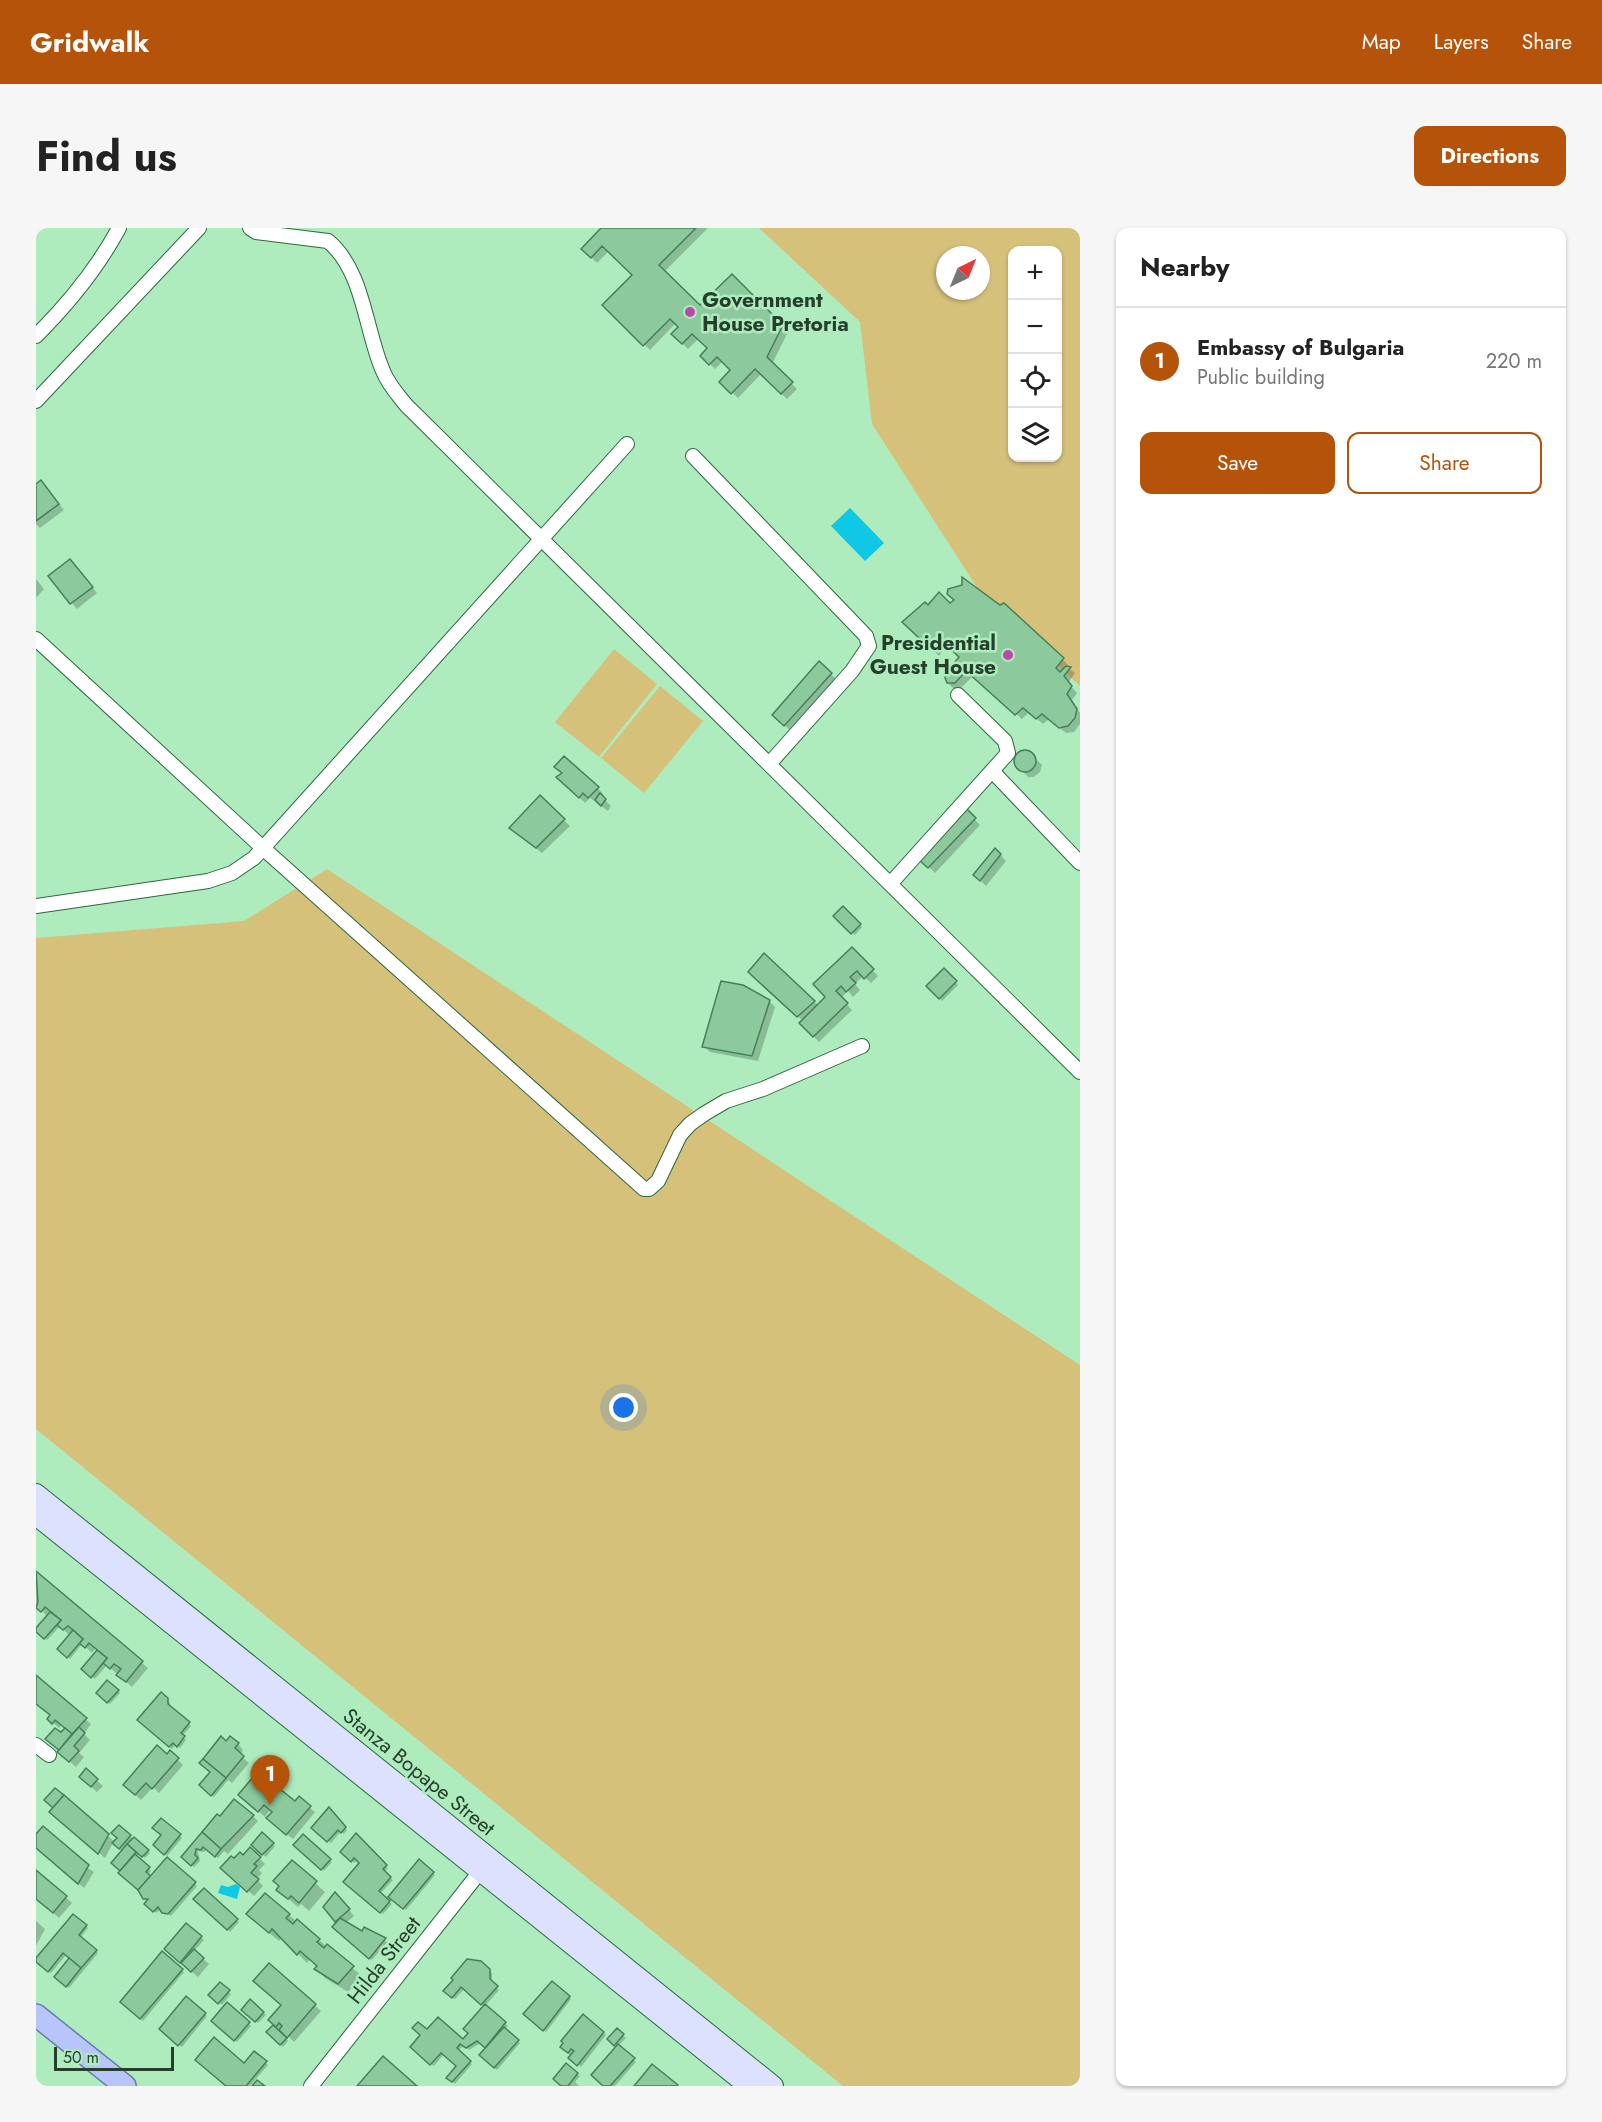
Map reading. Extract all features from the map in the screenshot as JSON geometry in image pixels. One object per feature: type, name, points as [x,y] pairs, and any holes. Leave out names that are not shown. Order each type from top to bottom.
[{"type":"main road","name":"Stanza Bopape Street","points":[[36,1494],[749,2086]]},
{"type":"main road","name":"Stanza Bopape Street","points":[[36,1515],[485,1866],[773,2086]]},
{"type":"main road","points":[[36,2015],[125,2086]]},
{"type":"street","points":[[36,336],[67,304],[102,260],[119,228]]},
{"type":"street","points":[[36,401],[199,228]]},
{"type":"street","points":[[250,228],[256,232],[321,239],[337,248],[359,295],[375,351],[393,389],[419,420],[543,539],[1080,1072]]},
{"type":"street","points":[[36,906],[208,881],[232,873],[264,849],[627,444]]},
{"type":"street","points":[[693,456],[866,636],[869,646],[852,671],[770,763]]},
{"type":"street","points":[[36,639],[264,849],[644,1189],[653,1187],[658,1182],[671,1152],[690,1124],[714,1107],[862,1046]]},
{"type":"street","points":[[891,883],[1008,753],[1005,741],[958,695]]},
{"type":"street","points":[[993,772],[1080,863]]},
{"type":"street","points":[[36,1744],[49,1755]]},
{"type":"street","name":"Hilda Street","points":[[311,2086],[485,1866]]},
{"type":"shaded area","points":[[759,228],[1080,228],[1080,686],[983,597],[872,424],[860,322]]},
{"type":"shaded area","points":[[614,649],[657,684],[599,757],[555,722]]},
{"type":"shaded area","points":[[660,686],[703,721],[644,793],[601,758]]},
{"type":"shaded area","points":[[327,869],[1080,1365],[1080,2086],[843,2086],[36,1429],[36,938],[244,921]]},
{"type":"water","points":[[850,508],[884,543],[865,561],[831,526]]},
{"type":"water","points":[[236,1884],[240,1887],[237,1899],[218,1893],[221,1885],[228,1887]]},
{"type":"building","name":"Government House Pretoria","points":[[601,228],[696,228],[659,265],[700,305],[732,274],[783,325],[767,357],[793,382],[781,394],[755,369],[731,394],[719,382],[730,370],[717,357],[709,365],[700,356],[707,348],[692,334],[682,344],[671,334],[678,327],[670,319],[643,346],[602,305],[632,275],[602,246],[591,258],[581,249]]},
{"type":"building","points":[[41,480],[59,504],[36,521],[36,484]]},
{"type":"building","points":[[70,559],[93,587],[70,604],[48,576]]},
{"type":"building","name":"Presidential Guest House","points":[[962,577],[1000,605],[1004,603],[1064,658],[1056,668],[1060,672],[1066,666],[1071,667],[1064,676],[1072,686],[1067,694],[1077,709],[1075,718],[1068,726],[1059,728],[1042,714],[1036,719],[1023,708],[1015,715],[966,671],[955,683],[947,683],[944,675],[959,657],[941,640],[933,651],[902,622],[925,602],[928,605],[939,592],[950,603],[954,600],[947,594],[948,589],[962,585]]},
{"type":"building","points":[[819,661],[832,673],[784,726],[772,715]]},
{"type":"building","points":[[1025,750],[1033,753],[1036,761],[1033,769],[1025,772],[1017,769],[1014,761],[1017,753]]},
{"type":"building","points":[[564,756],[599,787],[588,798],[583,793],[579,798],[556,777],[562,773],[554,767]]},
{"type":"building","points":[[600,793],[606,799],[601,806],[595,800]]},
{"type":"building","points":[[540,795],[565,819],[536,848],[509,828]]},
{"type":"building","points":[[966,808],[976,818],[928,868],[918,859]]},
{"type":"building","points":[[995,848],[1001,854],[980,881],[973,875]]},
{"type":"building","points":[[843,906],[861,924],[851,934],[833,916]]},
{"type":"building","points":[[852,947],[874,969],[864,979],[857,971],[850,977],[856,983],[846,992],[841,986],[836,991],[848,1003],[813,1037],[799,1023],[825,997],[813,984]]},
{"type":"building","points":[[764,953],[815,1001],[797,1017],[748,972]]},
{"type":"building","points":[[944,968],[957,981],[939,999],[926,986]]},
{"type":"building","points":[[721,981],[743,985],[770,1000],[752,1056],[702,1047]]},
{"type":"building","points":[[36,1571],[143,1661],[126,1682],[116,1675],[121,1669],[114,1664],[110,1669],[103,1663],[107,1658],[89,1643],[85,1648],[79,1643],[83,1639],[73,1630],[68,1626],[63,1630],[57,1625],[61,1620],[45,1607],[41,1612],[36,1608],[38,1602]]},
{"type":"building","points":[[50,1612],[61,1620],[44,1639],[36,1632],[36,1628]]},
{"type":"building","points":[[73,1630],[83,1639],[67,1658],[57,1649]]},
{"type":"building","points":[[97,1650],[107,1658],[91,1678],[81,1669]]},
{"type":"building","points":[[36,1675],[87,1718],[72,1734],[55,1720],[52,1724],[47,1719],[50,1715],[36,1704]]},
{"type":"building","points":[[107,1680],[119,1690],[107,1703],[96,1693]]},
{"type":"building","points":[[161,1692],[168,1698],[168,1704],[190,1722],[181,1733],[185,1736],[177,1747],[173,1743],[169,1747],[137,1720]]},
{"type":"building","points":[[79,1727],[85,1733],[74,1746],[79,1751],[69,1762],[57,1752]]},
{"type":"building","points":[[55,1728],[61,1732],[65,1728],[72,1734],[59,1750],[45,1739]]},
{"type":"building","points":[[221,1736],[226,1741],[230,1736],[239,1743],[235,1748],[244,1756],[226,1778],[203,1759]]},
{"type":"building","points":[[157,1745],[167,1754],[170,1750],[179,1758],[152,1789],[146,1783],[135,1795],[123,1785]]},
{"type":"building","points":[[203,1759],[226,1778],[211,1796],[199,1785],[210,1772],[199,1763]]},
{"type":"building","points":[[263,1765],[275,1776],[270,1781],[295,1801],[299,1796],[311,1806],[286,1835],[266,1818],[272,1812],[264,1805],[258,1812],[238,1795]]},
{"type":"building","points":[[86,1768],[98,1779],[91,1787],[79,1777]]},
{"type":"building","points":[[55,1788],[64,1795],[53,1808],[44,1800]]},
{"type":"building","points":[[64,1795],[109,1834],[98,1854],[49,1812]]},
{"type":"building","points":[[234,1799],[254,1815],[221,1849],[202,1832]]},
{"type":"building","points":[[329,1807],[346,1827],[341,1833],[338,1830],[327,1842],[311,1828]]},
{"type":"building","points":[[161,1818],[181,1834],[164,1855],[153,1845],[161,1835],[152,1828]]},
{"type":"building","points":[[119,1825],[131,1835],[119,1849],[112,1843],[117,1838],[111,1833]]},
{"type":"building","points":[[43,1826],[89,1865],[78,1884],[36,1848],[36,1834]]},
{"type":"building","points":[[202,1832],[221,1849],[215,1857],[203,1847],[201,1850],[196,1849],[195,1855],[198,1858],[191,1866],[181,1857]]},
{"type":"building","points":[[262,1832],[274,1843],[262,1855],[251,1845]]},
{"type":"building","points":[[356,1833],[387,1865],[383,1869],[391,1877],[379,1891],[390,1901],[380,1913],[343,1882],[359,1863],[354,1858],[351,1862],[340,1852]]},
{"type":"building","points":[[303,1834],[331,1859],[321,1870],[293,1845]]},
{"type":"building","points":[[134,1837],[149,1850],[142,1857],[127,1844]]},
{"type":"building","points":[[127,1844],[136,1852],[120,1871],[111,1863]]},
{"type":"building","points":[[250,1847],[261,1857],[254,1864],[257,1866],[251,1873],[259,1879],[247,1892],[220,1868],[231,1856],[234,1858],[240,1852],[243,1855]]},
{"type":"building","points":[[135,1854],[150,1867],[146,1872],[151,1876],[138,1890],[118,1873]]},
{"type":"building","points":[[167,1857],[196,1882],[168,1914],[162,1913],[158,1907],[153,1912],[144,1904],[148,1899],[143,1899],[138,1890]]},
{"type":"building","points":[[419,1859],[434,1872],[403,1909],[388,1897]]},
{"type":"building","points":[[292,1860],[317,1881],[299,1903],[291,1896],[288,1899],[276,1890],[279,1886],[273,1881]]},
{"type":"building","points":[[36,1870],[67,1896],[53,1913],[36,1899]]},
{"type":"building","points":[[204,1888],[238,1919],[227,1930],[193,1899]]},
{"type":"building","points":[[335,1892],[350,1909],[335,1922],[323,1907]]},
{"type":"building","points":[[265,1893],[290,1914],[286,1918],[293,1924],[297,1919],[320,1939],[317,1942],[324,1948],[327,1944],[354,1966],[338,1984],[314,1969],[317,1966],[300,1951],[297,1955],[272,1929],[269,1933],[246,1914]]},
{"type":"building","points":[[73,1914],[87,1925],[79,1935],[97,1950],[81,1968],[63,1953],[48,1972],[36,1962],[36,1958]]},
{"type":"building","points":[[340,1918],[362,1931],[364,1927],[386,1938],[369,1959],[332,1927]]},
{"type":"building","points":[[186,1923],[202,1936],[180,1963],[164,1949]]},
{"type":"building","points":[[194,1949],[204,1958],[191,1972],[181,1963]]},
{"type":"building","points":[[162,1951],[183,1969],[140,2019],[120,2002]]},
{"type":"building","points":[[69,1958],[81,1968],[66,1987],[54,1977]]},
{"type":"building","points":[[467,1959],[481,1961],[490,1969],[490,1979],[498,1986],[481,2005],[461,1987],[452,1998],[443,1991]]},
{"type":"building","points":[[269,1963],[316,2004],[287,2038],[279,2030],[282,2026],[279,2023],[276,2027],[268,2020],[281,2005],[253,1981]]},
{"type":"building","points":[[552,1981],[570,1996],[543,2031],[523,2014]]},
{"type":"building","points":[[220,1982],[230,1990],[218,2004],[208,1995]]},
{"type":"building","points":[[186,1996],[206,2013],[178,2046],[159,2029]]},
{"type":"building","points":[[250,1999],[264,2012],[255,2022],[241,2010]]},
{"type":"building","points":[[227,2002],[250,2022],[234,2041],[211,2021]]},
{"type":"building","points":[[485,2004],[506,2022],[485,2048],[477,2041],[466,2048],[460,2044],[457,2048],[471,2061],[452,2082],[446,2078],[456,2066],[441,2053],[430,2065],[410,2047],[420,2035],[412,2028],[418,2022],[427,2029],[438,2017],[463,2039],[468,2033],[463,2029]]},
{"type":"building","points":[[583,2014],[604,2032],[577,2066],[568,2058],[574,2051],[571,2049],[568,2053],[560,2047],[563,2043],[561,2041]]},
{"type":"building","points":[[273,2025],[287,2038],[280,2045],[266,2032]]},
{"type":"building","points":[[504,2027],[519,2040],[494,2068],[479,2055]]},
{"type":"building","points":[[617,2028],[624,2034],[614,2046],[607,2039]]},
{"type":"building","points":[[214,2037],[244,2063],[254,2051],[267,2061],[246,2086],[226,2086],[195,2060]]},
{"type":"building","points":[[618,2044],[635,2058],[610,2086],[603,2086],[591,2075]]},
{"type":"building","points":[[383,2056],[417,2086],[357,2086]]},
{"type":"building","points":[[566,2063],[578,2073],[568,2086],[561,2086],[553,2079]]},
{"type":"building","points":[[652,2064],[678,2085],[634,2086]]},
{"type":"building","points":[[257,2080],[265,2086],[252,2086]]},
{"type":"place","name":"Government House Pretoria","points":[[690,312]]},
{"type":"place","name":"Presidential Guest House","points":[[1008,655]]},
{"type":"place","name":"Embassy of Bulgaria","points":[[270,1805]]}]
